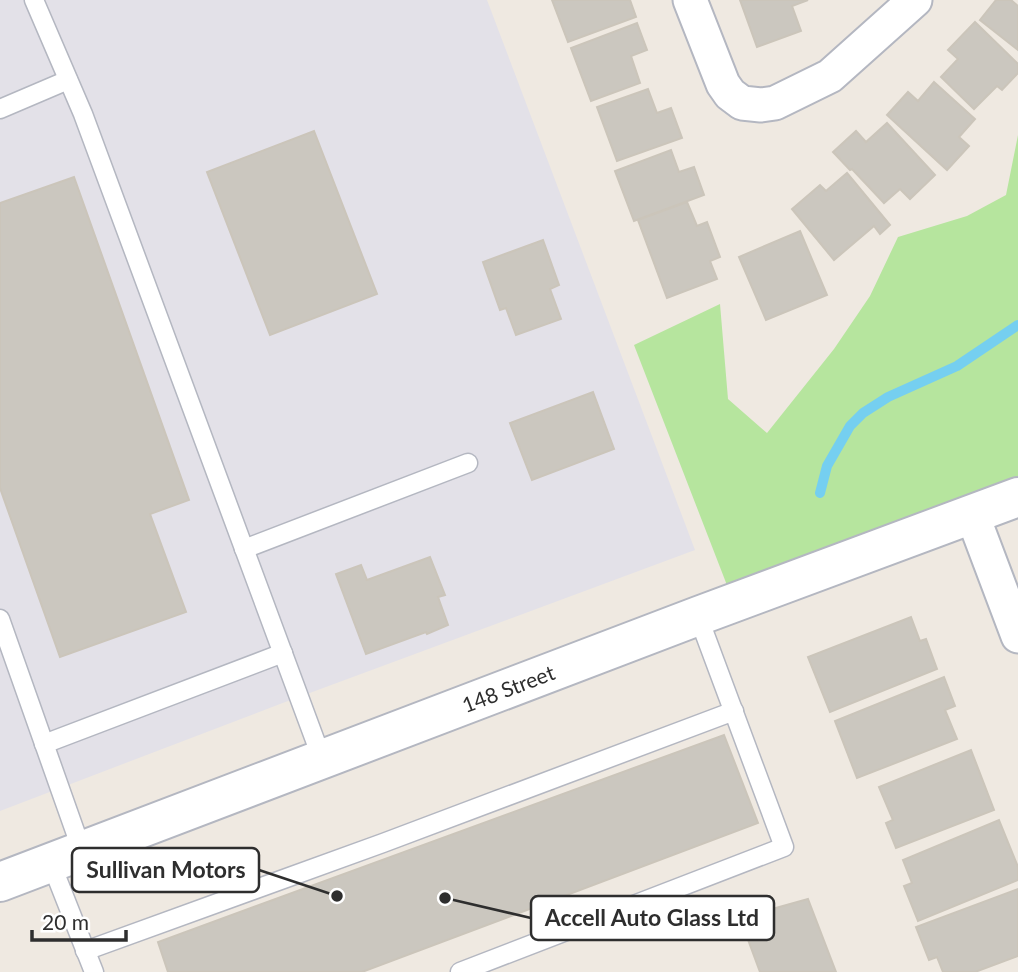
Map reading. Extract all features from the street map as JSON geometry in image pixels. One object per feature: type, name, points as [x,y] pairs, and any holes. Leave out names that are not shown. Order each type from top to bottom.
[{"type":"main road","name":"148 Street","points":[[0,882],[1018,497]]},
{"type":"street","points":[[690,0],[723,84],[730,94],[742,103],[761,105],[775,103],[830,76],[915,0]]},
{"type":"street","points":[[972,514],[1018,636]]},
{"type":"lane","points":[[34,0],[83,114],[322,759]]},
{"type":"lane","points":[[0,109],[68,80]]},
{"type":"lane","points":[[244,548],[468,463]]},
{"type":"lane","points":[[460,972],[784,847],[698,616]]},
{"type":"lane","points":[[0,620],[44,744],[85,951],[93,972]]},
{"type":"lane","points":[[44,744],[283,653]]},
{"type":"lane","points":[[85,951],[734,711]]},
{"type":"shaded area","points":[[0,0],[487,0],[695,550],[0,811]]},
{"type":"green space","points":[[1018,135],[1018,483],[730,593],[634,345],[720,304],[728,399],[767,433],[834,349],[870,296],[898,237],[967,216],[1006,195]]},
{"type":"building","points":[[552,0],[630,0],[636,17],[568,42]]},
{"type":"building","points":[[740,0],[808,0],[792,6],[801,31],[757,47]]},
{"type":"building","points":[[996,0],[1011,0],[1018,6],[1018,50],[980,20]]},
{"type":"building","points":[[975,22],[1018,64],[1018,73],[1002,90],[997,86],[974,109],[941,77],[958,59],[948,50]]},
{"type":"building","points":[[637,23],[647,50],[631,56],[640,83],[591,101],[571,48]]},
{"type":"building","points":[[934,82],[975,119],[959,137],[969,146],[947,170],[887,115],[908,92],[918,101]]},
{"type":"building","points":[[648,89],[657,113],[671,108],[682,138],[617,161],[597,107]]},
{"type":"building","points":[[887,123],[935,175],[910,199],[900,189],[884,203],[833,152],[856,131],[866,142]]},
{"type":"building","points":[[314,131],[377,294],[270,335],[207,172]]},
{"type":"building","points":[[671,150],[679,172],[694,167],[704,195],[634,221],[615,171]]},
{"type":"building","points":[[847,173],[890,225],[880,234],[874,226],[834,260],[792,209],[820,185],[826,191]]},
{"type":"building","points":[[74,177],[189,500],[150,514],[186,612],[60,657],[0,488],[0,203]]},
{"type":"building","points":[[687,202],[697,226],[707,222],[720,257],[710,261],[717,279],[667,298],[638,220]]},
{"type":"building","points":[[800,231],[827,295],[766,320],[739,257]]},
{"type":"building","points":[[543,240],[559,285],[550,289],[561,319],[516,335],[506,308],[500,310],[483,262]]},
{"type":"building","points":[[593,392],[614,449],[532,480],[510,423]]},
{"type":"building","points":[[430,557],[445,595],[438,597],[448,625],[366,654],[336,574],[361,565],[367,580]]},
{"type":"building","points":[[911,617],[920,641],[926,639],[937,669],[830,712],[808,657]]},
{"type":"building","points":[[944,677],[955,706],[945,710],[957,739],[857,778],[835,721]]},
{"type":"building","points":[[724,735],[758,823],[362,972],[168,972],[158,942]]},
{"type":"building","points":[[971,750],[994,810],[896,848],[886,823],[893,820],[879,787]]},
{"type":"building","points":[[999,820],[1018,867],[1018,880],[918,921],[904,886],[912,883],[903,860]]},
{"type":"building","points":[[1018,889],[1018,956],[975,972],[943,972],[937,957],[929,960],[916,927]]},
{"type":"building","points":[[808,899],[836,972],[760,972],[740,918]]},
{"type":"waterway","points":[[820,493],[827,466],[850,426],[863,413],[888,397],[957,366],[1018,325]]},
{"type":"place","name":"Sullivan Motors","points":[[337,896]]},
{"type":"place","name":"Accell Auto Glass Ltd","points":[[445,898]]}]
